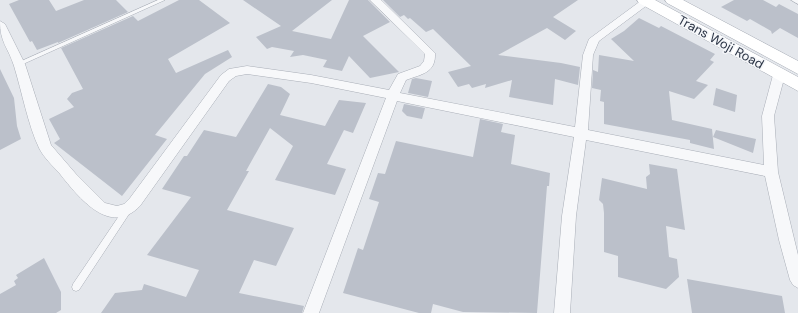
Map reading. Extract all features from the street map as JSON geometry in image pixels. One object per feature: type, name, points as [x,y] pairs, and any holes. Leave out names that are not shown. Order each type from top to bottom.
[{"type":"main road","name":"Trans Woji Road","points":[[672,0],[798,68]]},
{"type":"main road","name":"Trans Woji Road","points":[[645,1],[798,85]]},
{"type":"street","points":[[311,313],[393,95],[402,77],[424,69],[430,62],[430,53],[375,0]]},
{"type":"street","points":[[562,313],[569,216],[581,133],[588,55],[594,39],[645,1]]},
{"type":"street","points":[[0,24],[19,64],[45,147],[71,178],[101,208],[117,212],[128,209],[225,78],[233,72],[247,70],[311,79],[770,172]]},
{"type":"street","points":[[779,75],[768,116],[770,172],[786,240],[798,280]]},
{"type":"lane","points":[[19,64],[162,0]]},
{"type":"lane","points":[[76,287],[128,209]]},
{"type":"building","points":[[19,0],[49,0],[56,11],[84,0],[116,0],[128,12],[58,43],[37,50],[32,41],[30,42],[9,4]]},
{"type":"building","points":[[179,0],[199,0],[230,23],[168,59],[176,73],[228,50],[232,57],[205,74],[155,135],[167,139],[122,196],[54,143],[60,139],[49,119],[74,107],[67,99],[72,93],[83,89],[61,48],[133,16],[138,21]]},
{"type":"building","points":[[243,0],[332,0],[292,31],[331,39],[349,0],[368,0],[390,22],[363,36],[399,72],[370,78],[349,56],[342,71],[323,67],[327,60],[303,55],[290,57],[294,51],[272,47],[267,49],[256,37],[281,26]]},
{"type":"building","points":[[383,0],[578,0],[553,17],[576,31],[565,40],[547,28],[498,55],[561,63],[580,67],[578,85],[555,79],[553,105],[509,97],[512,80],[485,88],[486,84],[472,88],[469,84],[458,87],[448,72],[471,66],[433,29],[426,32],[410,18],[408,19],[404,15],[400,17]]},
{"type":"building","points":[[734,0],[763,0],[776,7],[779,4],[798,14],[798,38],[780,28],[772,34],[771,31],[750,19],[747,21],[721,7]]},
{"type":"building","points":[[639,18],[659,28],[661,26],[715,54],[710,60],[714,62],[696,81],[708,85],[694,99],[669,91],[672,120],[712,129],[714,149],[690,143],[690,140],[604,124],[604,102],[600,101],[601,90],[592,88],[593,70],[598,72],[599,55],[634,61],[611,39],[624,31]]},
{"type":"building","points":[[0,69],[14,98],[17,126],[21,139],[0,150]]},
{"type":"building","points":[[416,78],[432,81],[428,97],[408,93],[412,79]]},
{"type":"building","points":[[268,84],[281,87],[290,94],[280,115],[325,126],[339,100],[366,103],[353,133],[344,130],[327,164],[346,169],[335,195],[275,180],[293,146],[270,128],[246,171],[249,171],[227,210],[294,228],[276,266],[254,260],[239,293],[304,306],[302,313],[101,313],[115,293],[142,290],[144,284],[186,297],[199,270],[147,255],[191,197],[162,189],[184,156],[187,156],[204,130],[236,137]]},
{"type":"building","points":[[716,88],[737,95],[735,112],[713,105]]},
{"type":"building","points":[[404,104],[425,108],[422,119],[407,116],[402,111]]},
{"type":"building","points":[[480,119],[503,124],[501,132],[515,135],[511,164],[550,173],[549,186],[547,186],[537,313],[463,312],[433,304],[431,313],[419,313],[343,293],[358,248],[363,250],[379,202],[369,199],[378,173],[385,174],[396,141],[473,157]]},
{"type":"building","points":[[716,130],[756,139],[753,153],[713,137]]},
{"type":"building","points":[[649,164],[677,169],[685,230],[666,226],[669,257],[677,259],[679,277],[666,289],[618,277],[618,256],[604,252],[604,213],[603,204],[599,200],[602,178],[647,189],[646,177],[650,174]]},
{"type":"building","points":[[44,258],[61,292],[61,310],[56,313],[0,313],[0,294],[16,285],[14,281],[18,278],[16,275]]},
{"type":"building","points":[[687,279],[782,296],[785,313],[692,313]]}]
